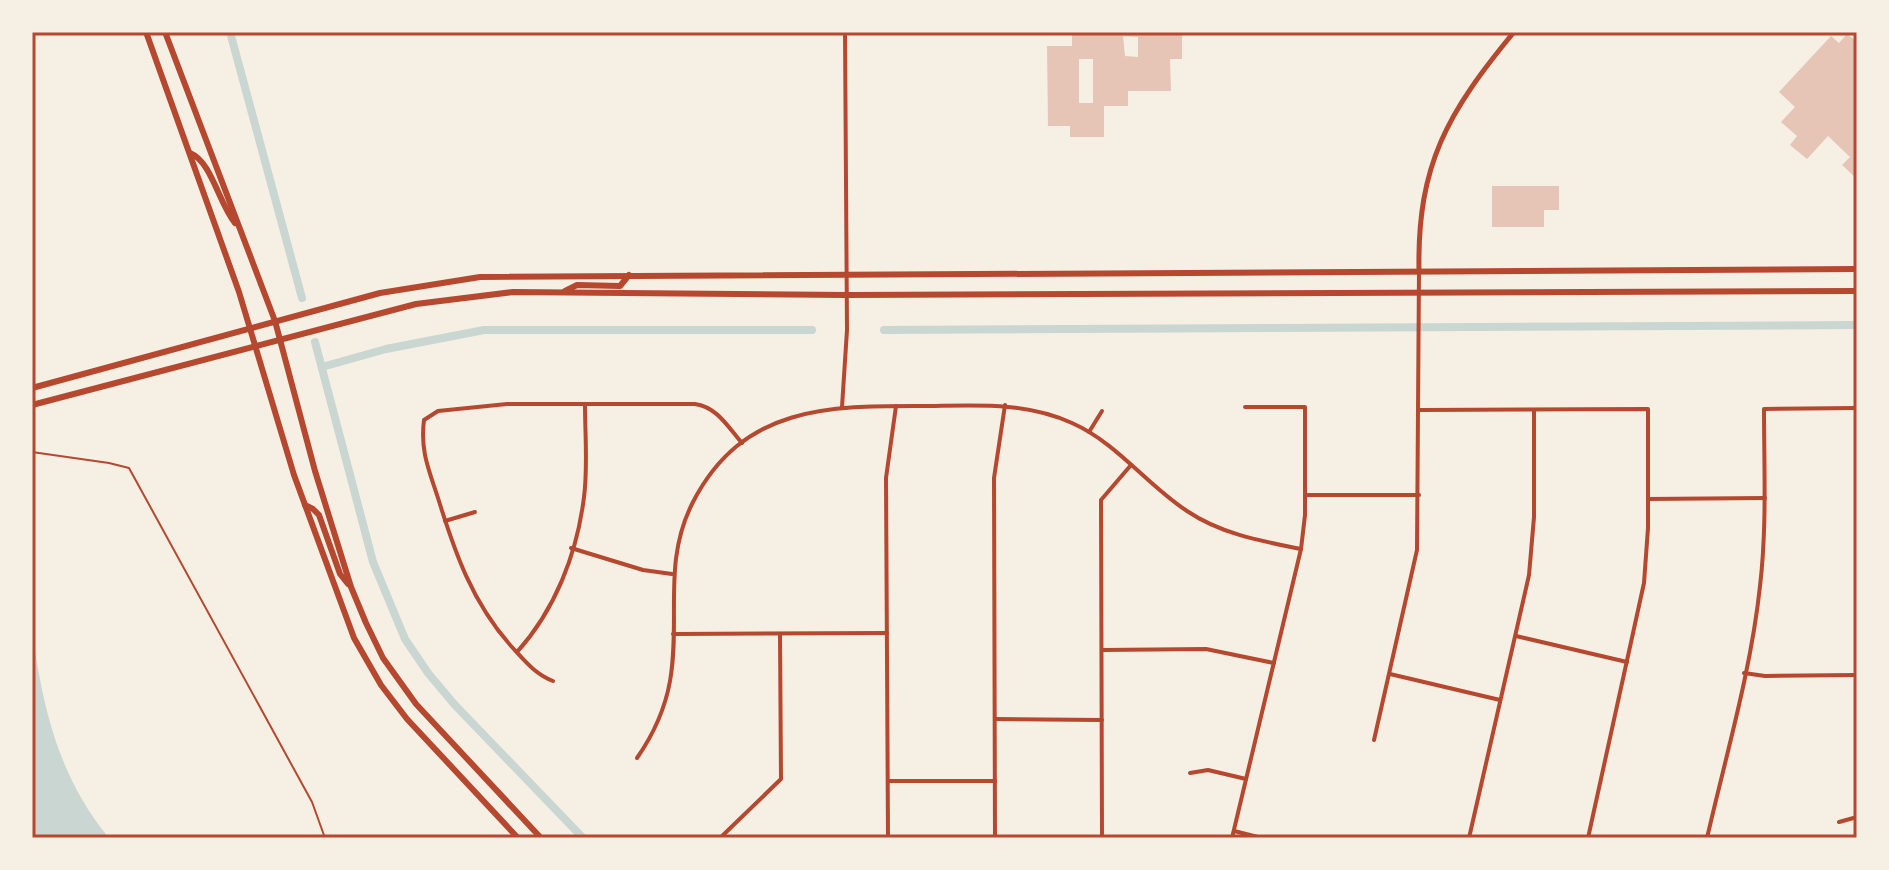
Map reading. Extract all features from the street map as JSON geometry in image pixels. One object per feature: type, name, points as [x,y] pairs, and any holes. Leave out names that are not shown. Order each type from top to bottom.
[{"type":"main road","points":[[146,32],[251,328],[305,505],[348,626],[381,685],[419,734],[518,838]]},
{"type":"main road","points":[[165,32],[275,321],[315,471],[351,587],[377,646],[406,692],[438,730],[541,838]]},
{"type":"main road","points":[[190,153],[203,161],[223,208],[239,229]]},
{"type":"main road","points":[[32,388],[380,293],[447,281],[514,276],[1857,269]]},
{"type":"main road","points":[[562,292],[577,285],[620,286],[629,275]]},
{"type":"main road","points":[[32,405],[256,345],[449,298],[513,292],[847,295],[1857,291]]},
{"type":"main road","points":[[305,505],[319,515],[340,574],[351,587]]},
{"type":"street","points":[[842,407],[847,330],[845,32]]},
{"type":"street","points":[[1374,740],[1417,550],[1420,495],[1419,271],[1423,200],[1442,135],[1463,97],[1514,32]]},
{"type":"street","points":[[517,652],[533,634],[553,602],[571,548],[584,497],[585,405]]},
{"type":"street","points":[[995,838],[994,478],[1005,405]]},
{"type":"street","points":[[637,758],[653,732],[667,697],[671,669],[672,574],[680,533],[693,501],[714,470],[742,443],[790,417],[842,407],[1005,405],[1040,411],[1089,432],[1175,503],[1206,523],[1236,535],[1301,549]]},
{"type":"street","points":[[553,681],[537,675],[476,598],[457,559],[421,443],[424,420],[438,411],[480,406],[707,406],[716,412],[742,443]]},
{"type":"street","points":[[888,838],[886,478],[896,406]]},
{"type":"street","points":[[1232,838],[1301,549],[1305,495],[1305,407],[1245,407]]},
{"type":"street","points":[[1707,838],[1760,587],[1765,498],[1764,409],[1857,408]]},
{"type":"street","points":[[1419,410],[1648,409],[1644,583],[1588,838]]},
{"type":"street","points":[[1469,838],[1516,636],[1533,546],[1534,410]]},
{"type":"street","points":[[1089,432],[1102,411]]},
{"type":"street","points":[[1102,838],[1101,500],[1131,465]]},
{"type":"street","points":[[1305,495],[1420,495]]},
{"type":"street","points":[[1648,499],[1765,498]]},
{"type":"street","points":[[445,521],[475,512]]},
{"type":"street","points":[[571,548],[643,570],[672,574]]},
{"type":"street","points":[[672,634],[887,633]]},
{"type":"street","points":[[720,838],[781,779],[780,634]]},
{"type":"street","points":[[1516,636],[1628,662]]},
{"type":"street","points":[[1101,650],[1206,649],[1274,663]]},
{"type":"street","points":[[1744,673],[1765,676],[1857,675]]},
{"type":"street","points":[[1390,674],[1501,700]]},
{"type":"street","points":[[995,719],[1102,720]]},
{"type":"street","points":[[1190,773],[1208,770],[1246,779]]},
{"type":"street","points":[[888,781],[995,781]]},
{"type":"street","points":[[1839,822],[1857,817]]},
{"type":"street","points":[[1234,831],[1262,838]]},
{"type":"path","points":[[32,452],[129,468],[312,802],[325,838]]},
{"type":"shaded area","points":[[32,620],[41,687],[53,733],[81,798],[109,838],[32,838]]},
{"type":"building","points":[[1182,32],[1182,59],[1170,59],[1171,91],[1128,91],[1128,106],[1104,106],[1104,137],[1070,137],[1070,126],[1048,126],[1047,46],[1072,46],[1072,33]],"holes":[[[1123,36],[1138,37],[1138,57],[1125,56]],[[1079,59],[1093,59],[1093,103],[1079,103]]]},
{"type":"building","points":[[1847,34],[1857,42],[1857,179],[1842,165],[1850,157],[1828,136],[1807,159],[1790,145],[1797,136],[1781,122],[1795,107],[1779,92],[1831,36],[1839,43]]},
{"type":"building","points":[[1492,186],[1559,186],[1559,210],[1544,210],[1544,227],[1492,227]]},
{"type":"waterway","points":[[230,32],[302,298]]},
{"type":"waterway","points":[[884,330],[1857,325]]},
{"type":"waterway","points":[[322,367],[386,349],[484,330],[812,330]]},
{"type":"waterway","points":[[315,342],[373,562],[405,639],[454,704],[583,838]]}]
